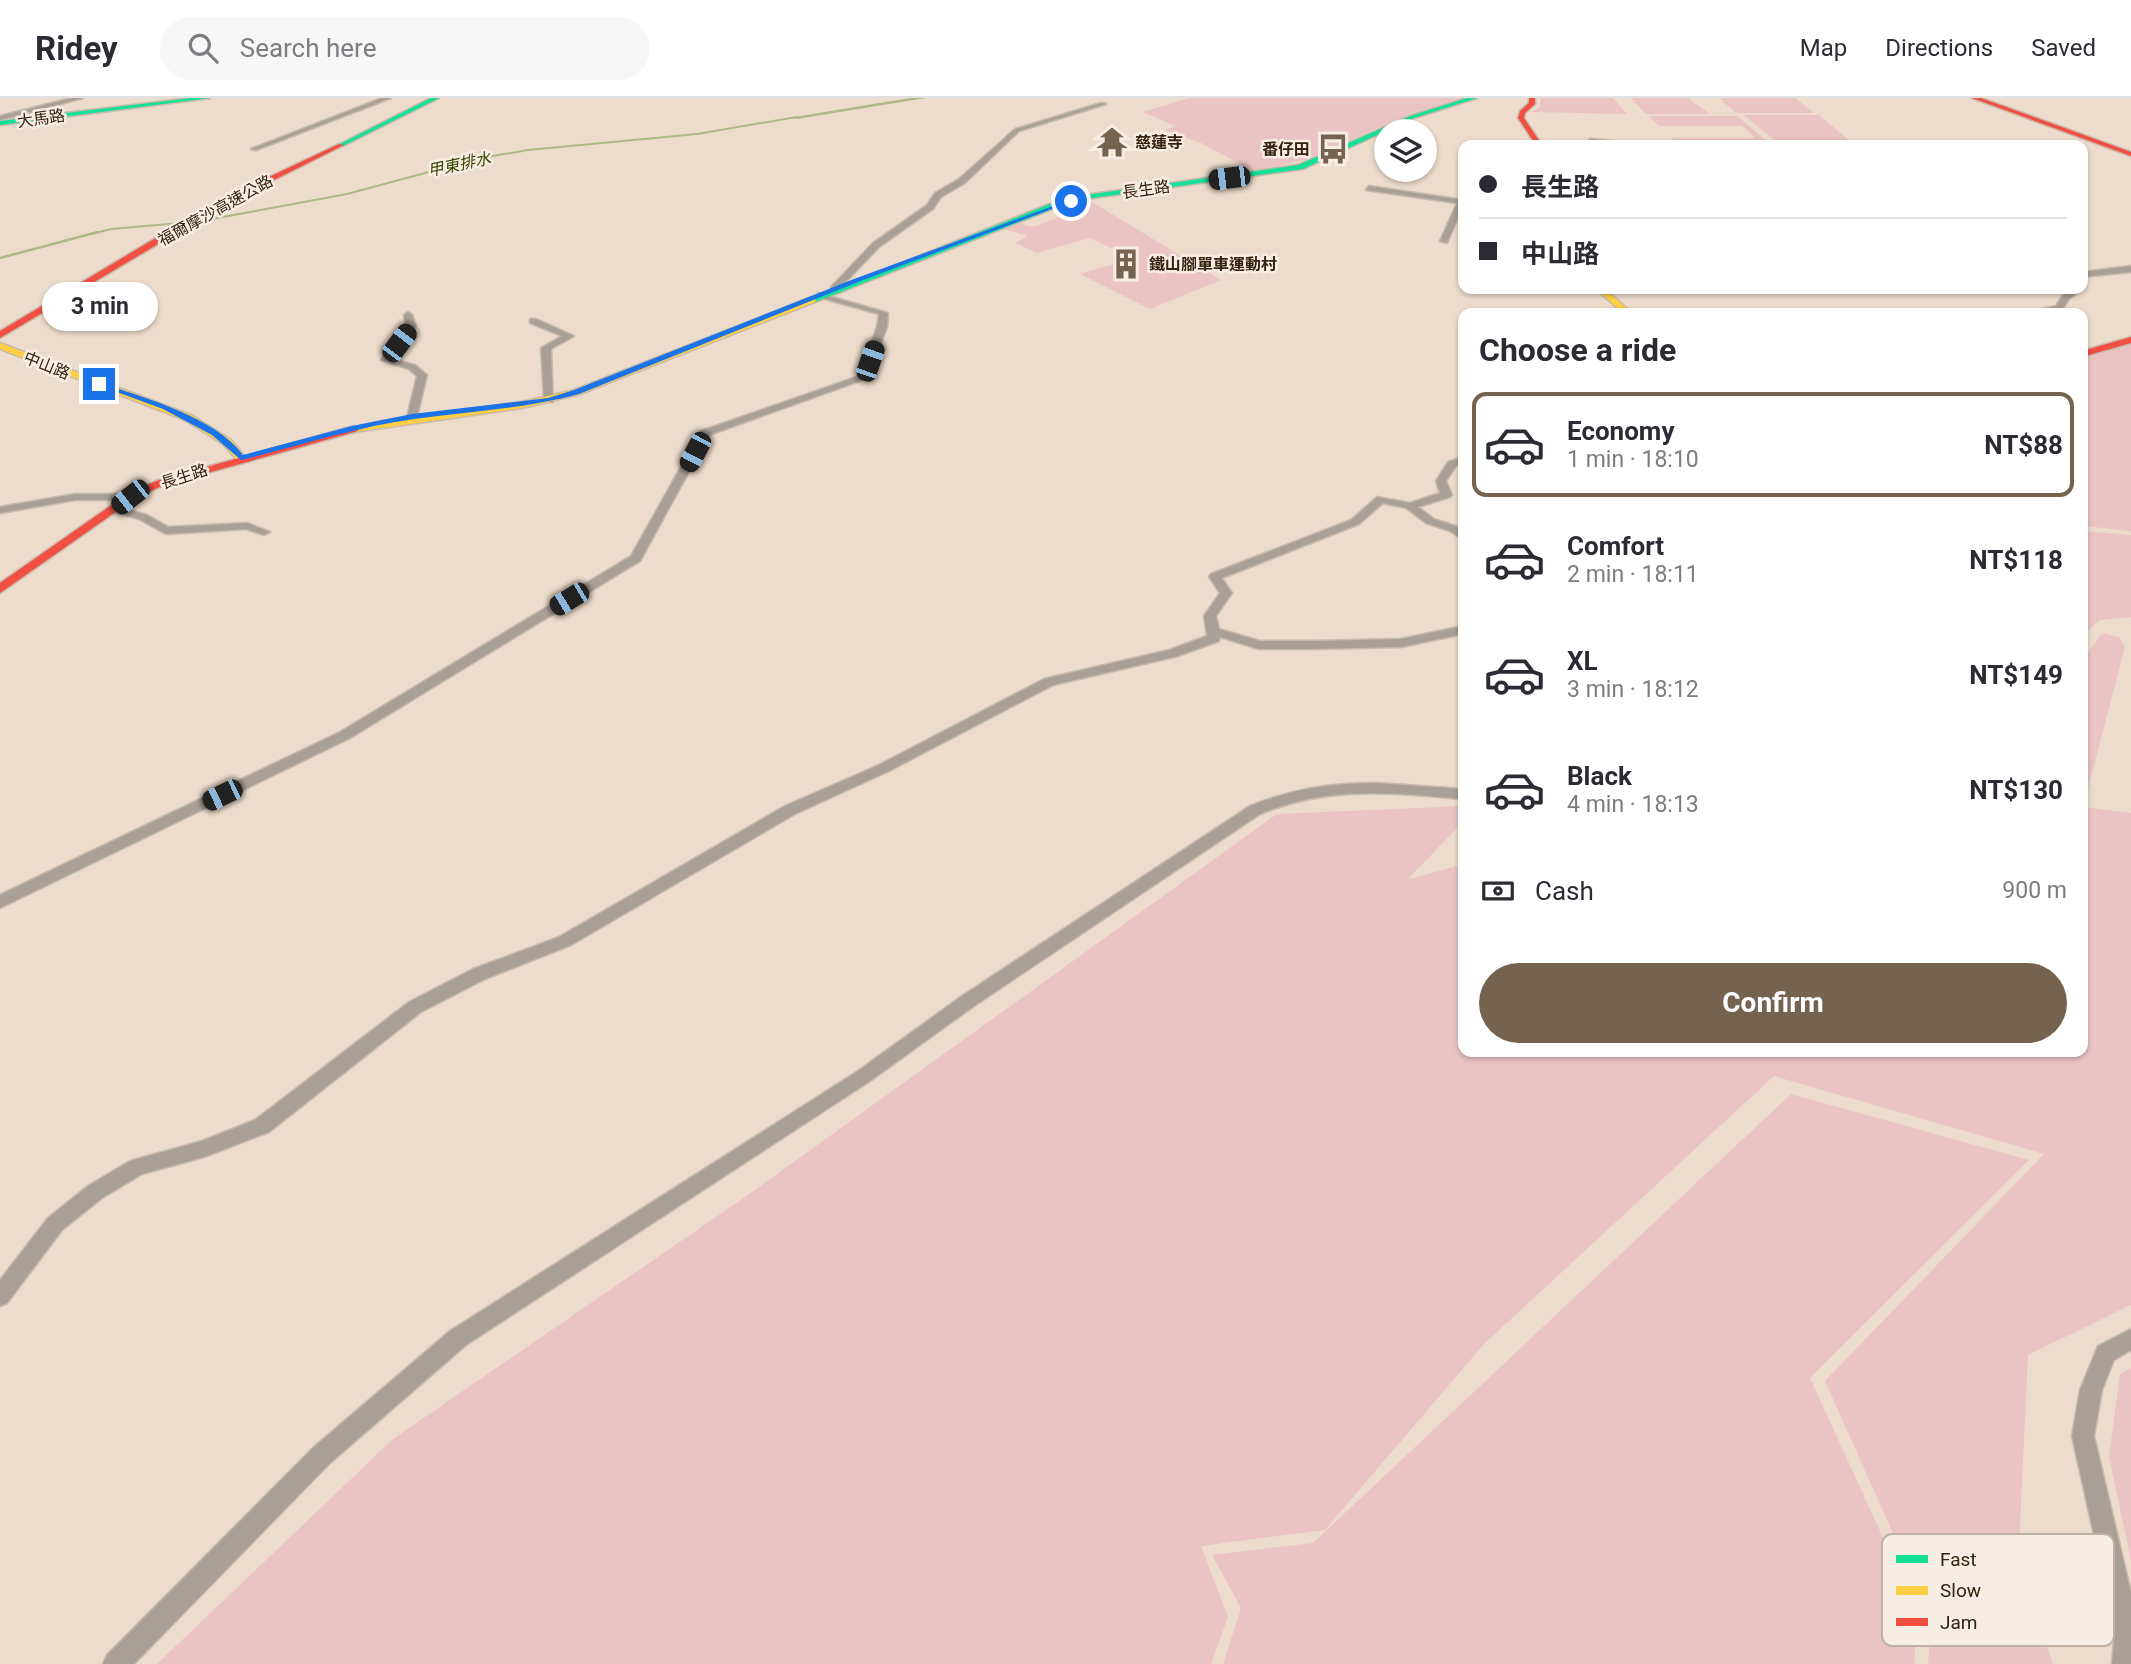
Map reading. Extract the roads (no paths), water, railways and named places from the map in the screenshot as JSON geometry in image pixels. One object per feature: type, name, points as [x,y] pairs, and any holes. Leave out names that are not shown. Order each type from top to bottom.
[{"type":"main road","name":"大馬路","points":[[0,123],[207,98]]},
{"type":"main road","name":"長生路","points":[[0,589],[130,497],[160,483],[241,458],[352,429],[412,417],[549,400],[577,392],[827,292],[1058,204],[1300,167],[1412,117],[1474,98]]},
{"type":"main road","points":[[1532,98],[1532,104],[1522,112],[1521,118],[1536,140]]},
{"type":"main road","points":[[1975,98],[2107,146],[2130,151]]},
{"type":"main road","name":"福爾摩沙高速公路","points":[[0,323],[212,204],[391,108],[425,100]]},
{"type":"main road","name":"福爾摩沙高速公路","points":[[0,335],[212,204]]},
{"type":"main road","points":[[1606,294],[1622,308]]},
{"type":"main road","points":[[2088,352],[2131,340]]},
{"type":"main road","name":"中山路","points":[[0,346],[166,408],[214,433],[232,445],[241,458]]},
{"type":"street","points":[[0,118],[80,98]]},
{"type":"street","points":[[0,902],[345,736],[636,558],[705,433],[863,378],[882,327],[884,313],[827,292],[876,245],[930,207],[938,195],[962,181],[1017,130],[1103,104]]},
{"type":"street","points":[[254,149],[391,108]]},
{"type":"street","points":[[1368,188],[1458,201]]},
{"type":"street","points":[[1444,241],[1458,211]]},
{"type":"street","points":[[2088,274],[2131,269]]},
{"type":"street","points":[[2059,308],[2070,294]]},
{"type":"street","points":[[408,315],[411,326],[386,360],[412,368],[422,375],[412,417]]},
{"type":"street","points":[[533,321],[568,333],[569,336],[546,348],[549,400]]},
{"type":"street","points":[[1410,506],[1446,495],[1441,481],[1452,464],[1458,462]]},
{"type":"street","points":[[0,510],[75,498],[130,497]]},
{"type":"street","points":[[0,1296],[55,1224],[95,1192],[137,1167],[204,1149],[262,1126],[415,1007],[479,974],[565,941],[790,810],[884,768],[1049,682],[1173,653],[1214,638],[1210,616],[1226,593],[1215,577],[1355,522],[1381,499],[1410,506],[1430,521],[1458,533]]},
{"type":"street","points":[[115,509],[143,517],[166,531],[247,526],[264,532]]},
{"type":"street","points":[[1213,631],[1259,645],[1401,643],[1458,631]]},
{"type":"street","points":[[116,1664],[322,1455],[458,1338],[864,1076],[968,1001],[1255,810],[1293,795],[1329,791],[1410,790],[1458,794]]},
{"type":"street","points":[[2105,1534],[2083,1436],[2091,1390],[2106,1353],[2131,1339]]},
{"type":"street","points":[[2114,1572],[2127,1629],[2125,1664]]},
{"type":"waterway","name":"甲東排水","points":[[797,117],[923,98]]},
{"type":"waterway","name":"甲東排水","points":[[196,222],[347,194],[481,158],[528,150],[697,134],[797,117]]},
{"type":"waterway","name":"甲東排水","points":[[92,234],[111,229],[181,223]]},
{"type":"waterway","name":"甲東排水","points":[[0,258],[98,232]]},
{"type":"place","name":"慈蓮寺","points":[[1112,142]]},
{"type":"place","name":"番仔田","points":[[1333,149]]},
{"type":"place","name":"鐵山腳單車運動村","points":[[1126,264]]}]
